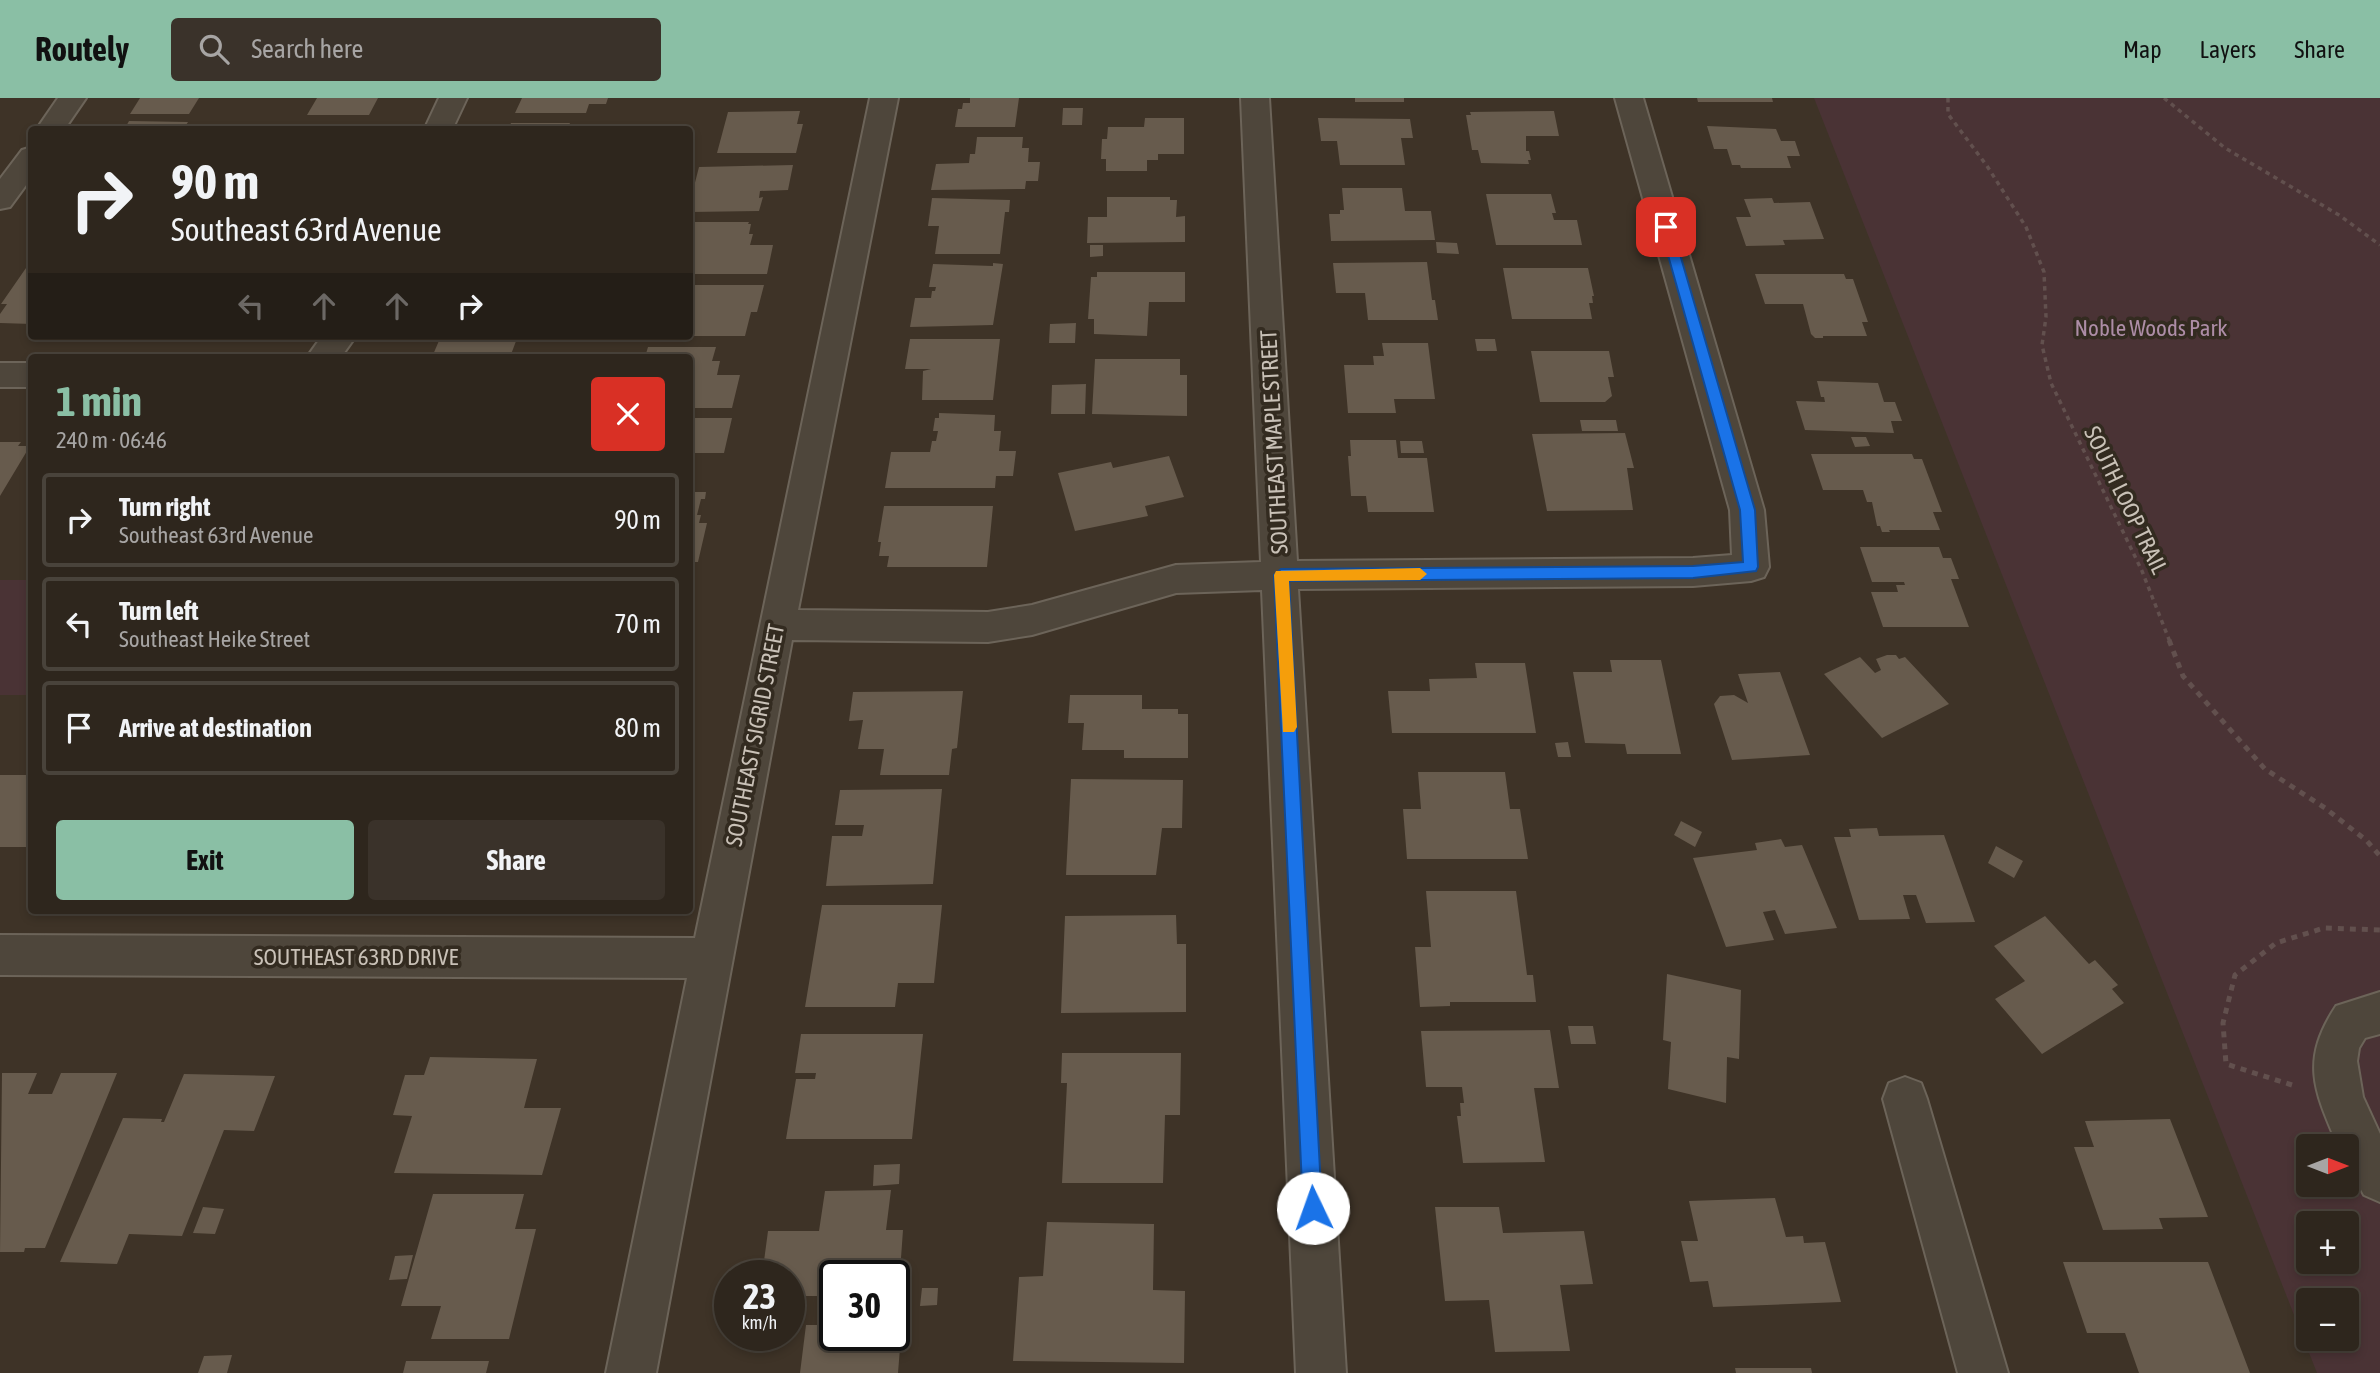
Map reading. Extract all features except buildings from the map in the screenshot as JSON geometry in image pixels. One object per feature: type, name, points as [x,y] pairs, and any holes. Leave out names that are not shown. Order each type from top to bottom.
[{"type":"street","points":[[53,126],[72,98]]},
{"type":"street","points":[[440,126],[453,98]]},
{"type":"street","name":"SOUTHEAST SIGRID STREET","points":[[631,1373],[776,625],[884,98]]},
{"type":"street","name":"SOUTHEAST MAPLE STREET","points":[[1255,98],[1321,1373]]},
{"type":"street","points":[[776,625],[988,627],[1032,620],[1176,579],[1281,575],[1693,572],[1751,567],[1748,510],[1629,98]]},
{"type":"street","points":[[0,200],[28,162]]},
{"type":"street","points":[[325,354],[337,340]]},
{"type":"street","points":[[0,375],[28,375]]},
{"type":"street","name":"SOUTHEAST 63RD DRIVE","points":[[0,955],[712,958]]},
{"type":"street","points":[[2380,1013],[2351,1021],[2337,1045],[2337,1084],[2354,1133],[2380,1179]]},
{"type":"street","points":[[1905,1099],[1983,1373]]},
{"type":"path","name":"SOUTH LOOP TRAIL","points":[[1948,98],[1948,114],[1987,166],[2026,227],[2044,272],[2046,317],[2042,345],[2051,383],[2142,571],[2183,676],[2265,769],[2325,808],[2367,841],[2380,856]]},
{"type":"path","points":[[2164,98],[2225,148],[2339,215],[2380,245]]},
{"type":"path","points":[[2344,1103],[2226,1063],[2222,1023],[2235,975],[2276,943],[2324,928],[2380,930]]},
{"type":"green space","name":"Noble Woods Park","points":[[1814,98],[2380,98],[2380,1373],[2317,1373],[2308,1351],[2359,1351],[2359,1288],[2296,1288],[2296,1320]]},
{"type":"green space","points":[[0,580],[28,580],[28,695],[0,695]]},
{"type":"slow traffic","points":[[1289,727],[1281,575],[1420,574]]},
{"type":"route","points":[[1313,1208],[1281,575],[1693,572],[1751,567],[1748,510],[1666,227]]}]
